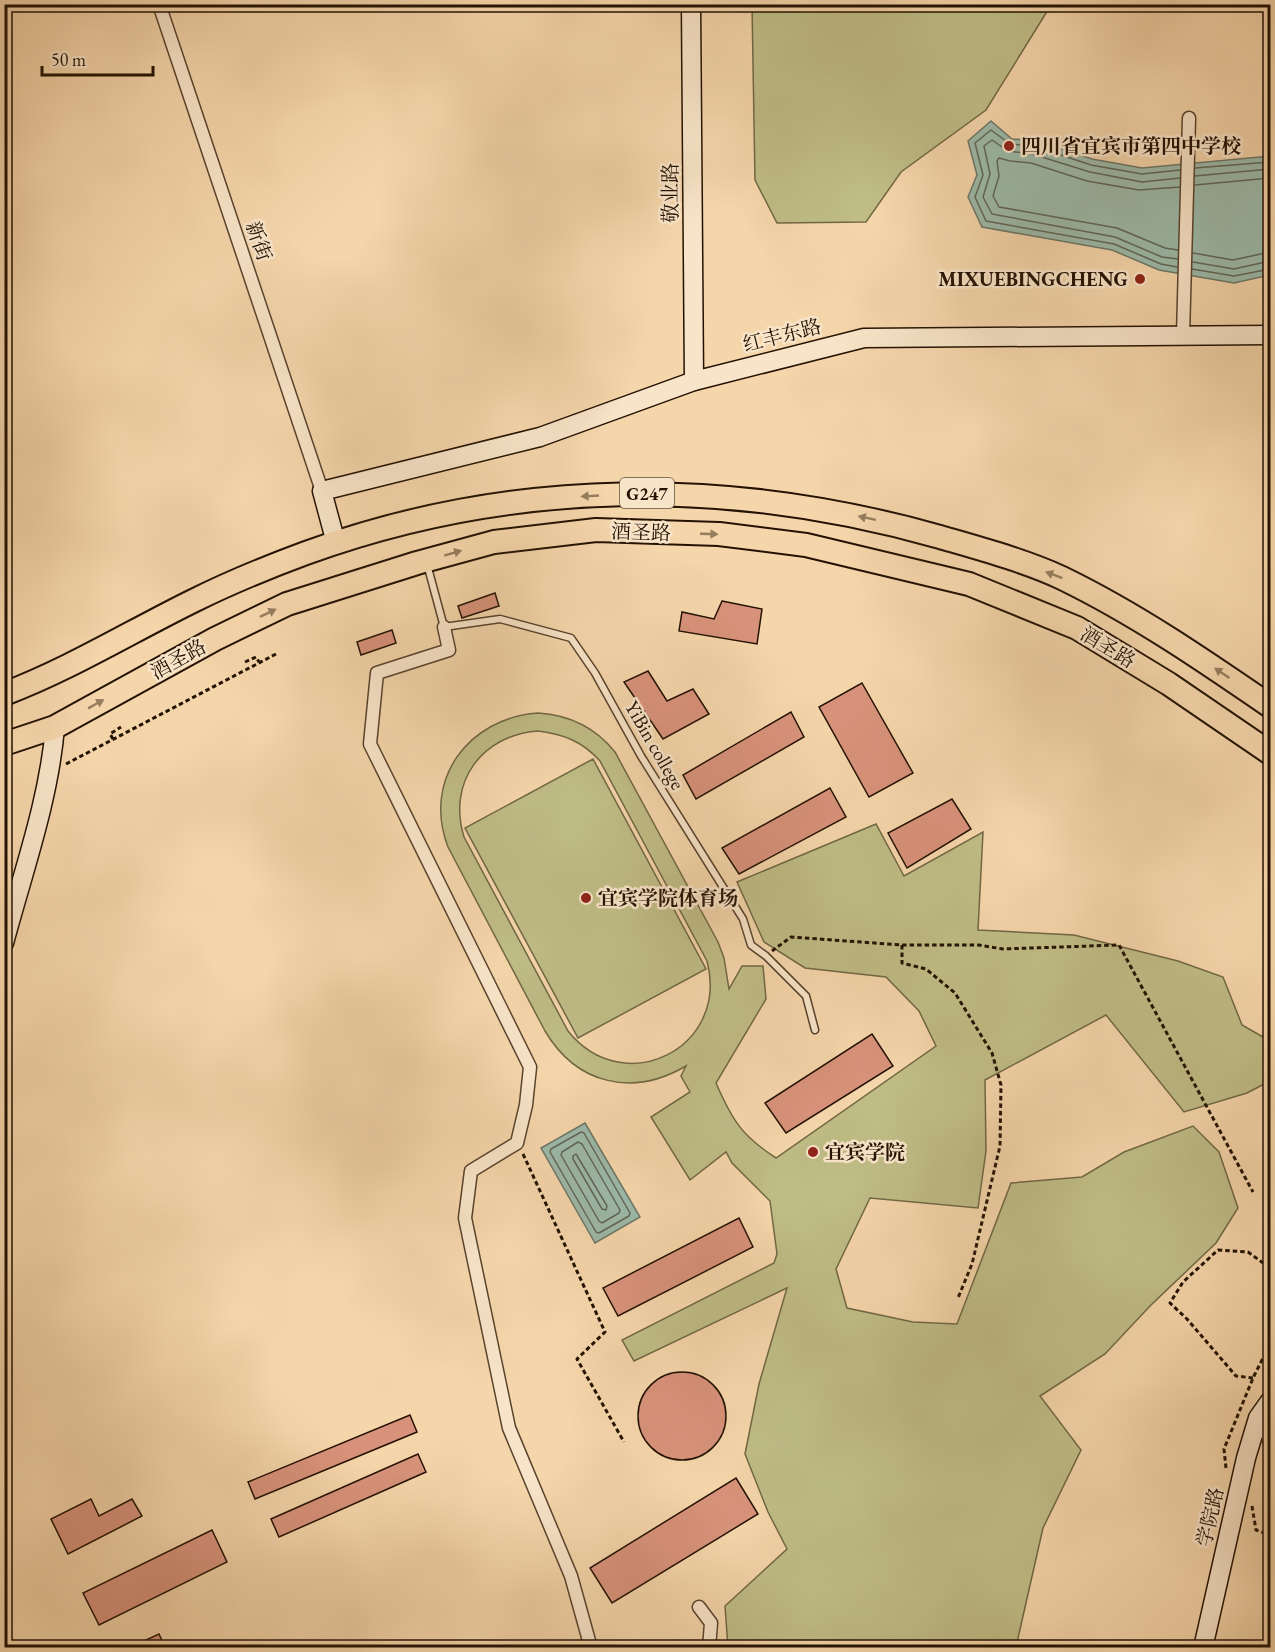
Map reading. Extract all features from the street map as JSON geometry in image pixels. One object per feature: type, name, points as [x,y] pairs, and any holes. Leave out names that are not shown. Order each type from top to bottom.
[{"type":"highway","name":"酒圣路","points":[[9,692],[82,660],[194,600],[246,577],[382,528],[434,515],[493,505],[562,497],[653,493],[740,498],[820,508],[895,524],[977,548],[1058,576],[1123,610],[1270,705]]},
{"type":"highway","name":"酒圣路","points":[[14,741],[55,727],[215,639],[287,604],[494,542],[596,530],[719,534],[806,545],[969,584],[1077,628],[1168,684],[1270,753]]},
{"type":"street","name":"新街","points":[[159,4],[322,491]]},
{"type":"street","name":"敬业路","points":[[691,4],[694,381]]},
{"type":"street","points":[[1183,335],[1189,118]]},
{"type":"street","name":"红丰东路","points":[[322,491],[540,437],[694,381],[864,338],[1270,334]]},
{"type":"street","points":[[322,491],[336,543]]},
{"type":"street","points":[[444,627],[449,650],[377,673],[370,744],[530,1067],[526,1105],[517,1143],[471,1171],[465,1218],[509,1428],[571,1576],[591,1647]]},
{"type":"street","points":[[4,943],[50,770],[55,727]]},
{"type":"street","name":"学院路","points":[[1203,1647],[1246,1458],[1270,1401]]},
{"type":"street","points":[[699,1607],[711,1623],[709,1647]]},
{"type":"lane","points":[[426,561],[444,627]]},
{"type":"lane","name":"YiBin college","points":[[444,627],[500,619],[571,638],[595,673],[641,756],[681,821],[697,842],[743,919],[751,945],[766,956],[806,996],[815,1030]]},
{"type":"lane","points":[[1264,1418],[1270,1452]]},
{"type":"path","points":[[50,770],[62,766],[276,654]]},
{"type":"path","points":[[245,662],[256,657],[259,662]]},
{"type":"path","points":[[113,739],[110,734],[121,727]]},
{"type":"path","points":[[766,956],[791,937],[902,945],[979,945],[1003,949],[1119,945],[1253,1192]]},
{"type":"path","points":[[902,945],[903,963],[926,969],[955,993],[992,1053],[1001,1085],[1000,1146],[972,1264],[958,1298]]},
{"type":"path","points":[[517,1143],[606,1332],[577,1359],[624,1442]]},
{"type":"path","points":[[1253,1378],[1236,1376],[1170,1303],[1184,1282],[1218,1250],[1248,1252],[1270,1268]]},
{"type":"shaded area","points":[[752,4],[1051,5],[986,110],[901,172],[866,222],[777,223],[755,180]]},
{"type":"shaded area","points":[[538,713],[561,716],[590,729],[607,743],[615,752],[718,942],[724,958],[729,989],[742,966],[763,966],[766,999],[716,1083],[739,1126],[776,1158],[936,1046],[919,1011],[886,977],[805,968],[764,942],[737,882],[876,824],[904,876],[983,832],[978,930],[1074,935],[1178,961],[1223,977],[1242,1025],[1270,1041],[1270,1081],[1247,1093],[1184,1112],[1106,1015],[985,1080],[986,1151],[978,1208],[870,1198],[836,1269],[847,1308],[913,1322],[957,1324],[1011,1183],[1082,1177],[1124,1152],[1193,1126],[1219,1152],[1238,1208],[1216,1243],[1150,1306],[1105,1354],[1040,1396],[1081,1450],[1043,1528],[1016,1647],[728,1647],[725,1606],[787,1549],[768,1512],[745,1454],[759,1384],[787,1288],[634,1361],[622,1340],[774,1263],[777,1254],[770,1201],[732,1163],[726,1152],[690,1180],[651,1117],[690,1092],[681,1076],[686,1066],[666,1076],[646,1081],[627,1083],[608,1080],[590,1074],[573,1064],[545,1031],[448,847],[442,822],[441,798],[447,776],[457,756],[472,740],[491,726],[513,717]],"holes":[[[547,732],[580,744],[600,761],[707,961],[710,992],[703,1018],[688,1040],[667,1055],[643,1063],[617,1062],[591,1052],[568,1031],[464,837],[460,817],[461,798],[465,780],[474,765],[485,752],[500,742],[518,734]]]},
{"type":"shaded area","name":"宜宾学院体育场","points":[[593,759],[706,969],[578,1038],[465,828]]},
{"type":"water","points":[[991,121],[1012,139],[1035,140],[1092,159],[1142,168],[1270,156],[1270,275],[1234,283],[1159,270],[1112,250],[982,227],[968,197],[977,175],[968,141]]},
{"type":"water","points":[[585,1123],[640,1217],[595,1243],[541,1148]]},
{"type":"building","points":[[495,593],[499,606],[462,618],[458,606]]},
{"type":"building","points":[[722,601],[762,609],[757,644],[679,631],[682,612],[714,619]]},
{"type":"building","points":[[392,630],[396,643],[361,655],[357,642]]},
{"type":"building","points":[[648,671],[667,701],[693,689],[709,714],[663,739],[624,682]]},
{"type":"building","points":[[862,683],[913,773],[869,797],[819,707]]},
{"type":"building","points":[[791,712],[804,737],[696,799],[683,775]]},
{"type":"building","points":[[830,788],[846,817],[739,874],[722,848]]},
{"type":"building","points":[[952,799],[971,829],[907,868],[888,833]]},
{"type":"building","points":[[872,1034],[893,1066],[786,1133],[765,1103]]},
{"type":"building","points":[[739,1218],[753,1247],[618,1316],[603,1288]]},
{"type":"building","points":[[682,1372],[699,1376],[713,1385],[722,1399],[726,1416],[722,1433],[713,1447],[699,1456],[682,1460],[665,1456],[651,1447],[642,1433],[638,1416],[642,1399],[651,1385],[665,1376]]},
{"type":"building","points":[[410,1415],[417,1432],[255,1499],[248,1482]]},
{"type":"building","points":[[418,1454],[426,1472],[279,1537],[271,1519]]},
{"type":"building","points":[[736,1478],[758,1514],[612,1603],[590,1568]]},
{"type":"building","points":[[91,1499],[99,1516],[132,1499],[142,1516],[68,1554],[51,1519]]},
{"type":"building","points":[[212,1530],[227,1562],[99,1625],[83,1593]]},
{"type":"building","points":[[159,1634],[165,1647],[131,1647]]},
{"type":"place","name":"四川省宜宾市第四中学校","points":[[1009,146]]},
{"type":"place","name":"MIXUEBINGCHENG","points":[[1140,279]]},
{"type":"place","name":"宜宾学院体育场","points":[[586,898]]},
{"type":"place","name":"宜宾学院","points":[[813,1152]]}]
